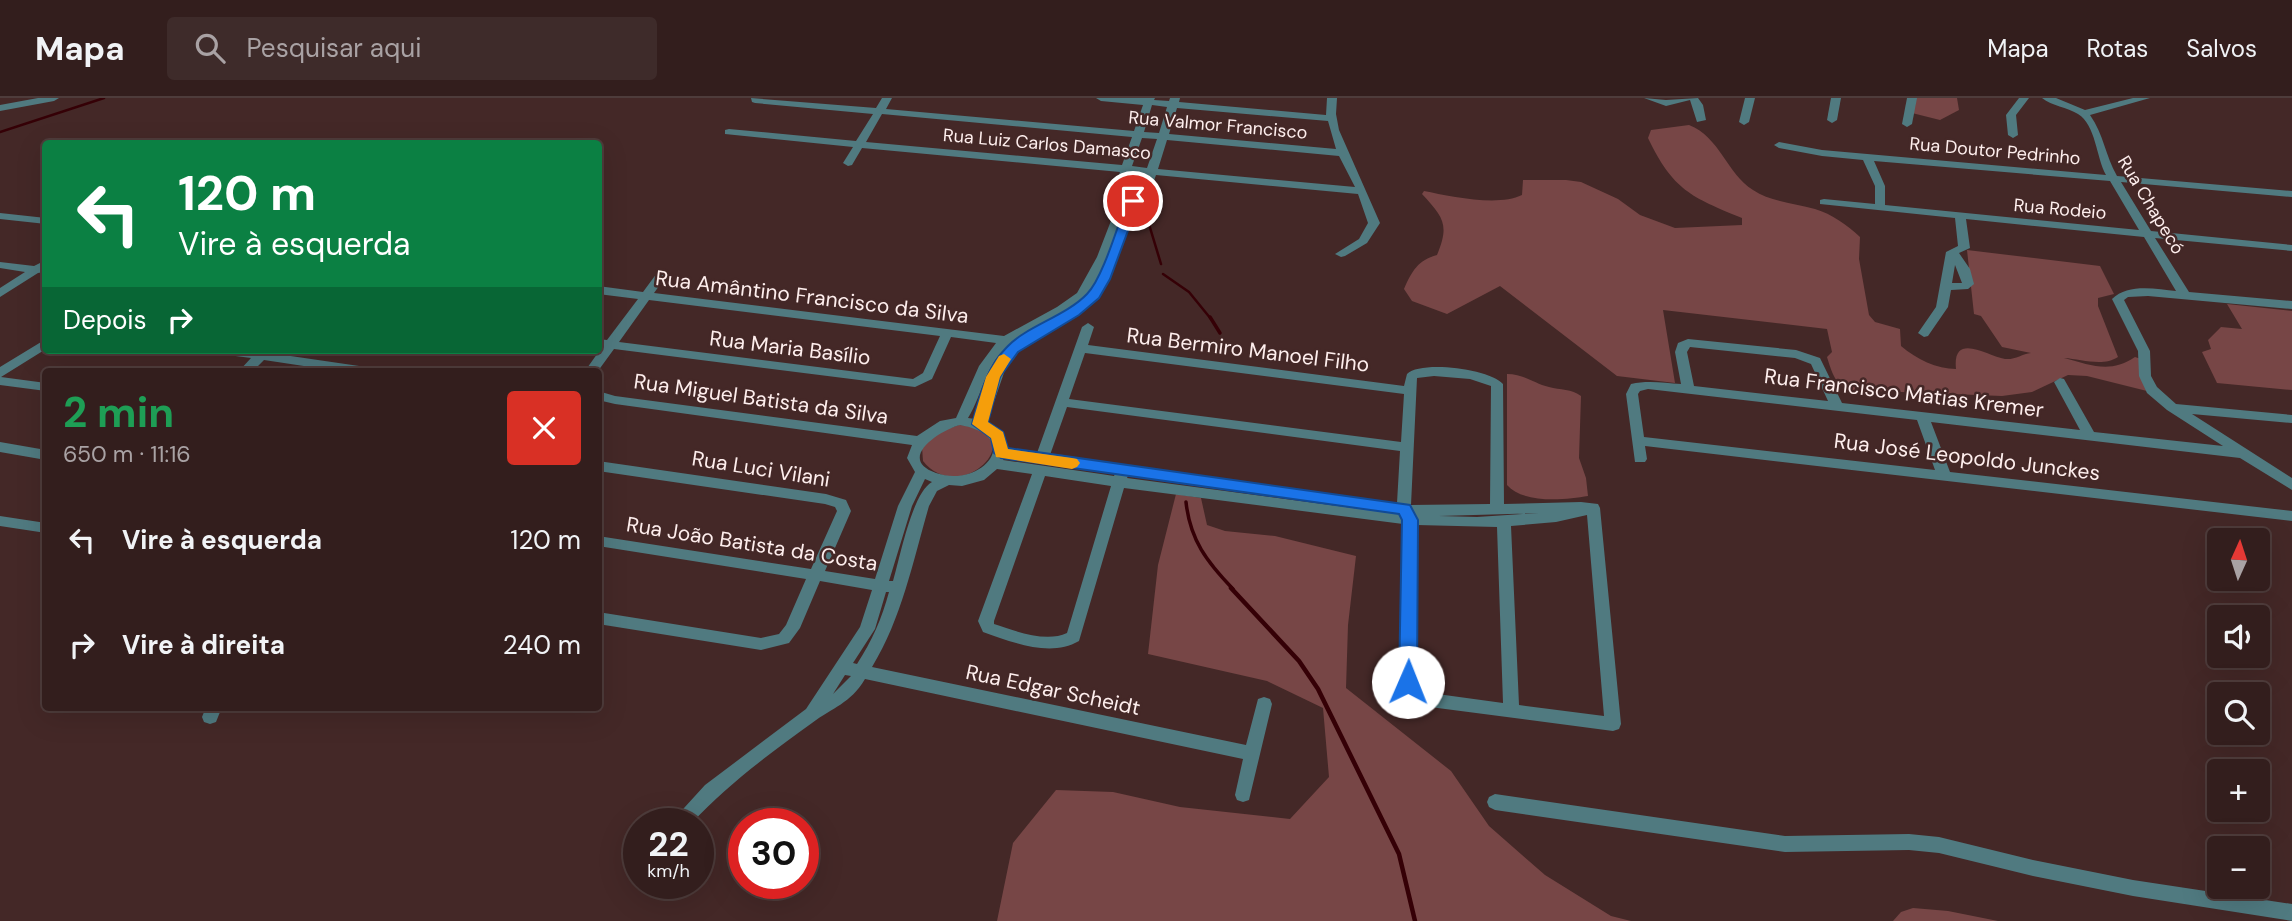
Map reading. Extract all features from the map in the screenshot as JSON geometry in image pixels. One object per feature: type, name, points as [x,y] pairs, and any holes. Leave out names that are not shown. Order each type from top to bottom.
[{"type":"street","points":[[0,108],[54,98]]},
{"type":"street","points":[[848,163],[887,98]]},
{"type":"street","points":[[1101,98],[1174,101],[1331,118]]},
{"type":"street","points":[[1332,98],[1331,118],[1374,223],[1363,241],[1341,254]]},
{"type":"street","points":[[1649,98],[1666,103],[1687,98]]},
{"type":"street","points":[[1693,98],[1698,105],[1701,120]]},
{"type":"street","points":[[1744,122],[1750,98]]},
{"type":"street","points":[[1832,120],[1836,98]]},
{"type":"street","points":[[1907,124],[1912,98]]},
{"type":"street","points":[[2013,135],[2011,115],[2024,98]]},
{"type":"street","points":[[2047,98],[2084,113],[2145,98]]},
{"type":"street","name":"Rua Valmor Francisco","points":[[755,100],[1344,153]]},
{"type":"street","points":[[1128,200],[1119,189],[1149,100]]},
{"type":"street","points":[[960,421],[969,407],[986,364],[1006,340],[1073,303],[1087,290],[1128,200],[1145,192],[1174,101]]},
{"type":"street","name":"Rua Chapecó","points":[[2084,113],[2095,129],[2101,157],[2113,179],[2184,294]]},
{"type":"street","name":"Rua Luiz Carlos Damasco","points":[[729,132],[1363,191]]},
{"type":"street","name":"Rua Doutor Pedrinho","points":[[1779,145],[1813,152],[2292,194]]},
{"type":"street","points":[[1867,157],[1880,186],[1880,207]]},
{"type":"street","points":[[980,424],[993,377],[1006,356],[1020,342],[1074,312],[1094,295],[1103,279],[1128,200]]},
{"type":"street","name":"Rua Rodeio","points":[[1824,202],[2292,248]]},
{"type":"street","points":[[0,216],[42,221]]},
{"type":"street","points":[[1952,251],[1964,248],[1960,217]]},
{"type":"street","points":[[1924,333],[1942,307],[1952,251]]},
{"type":"street","points":[[1946,287],[1968,284],[1965,269],[1952,251]]},
{"type":"street","points":[[0,265],[42,268]]},
{"type":"street","points":[[0,293],[42,269]]},
{"type":"street","points":[[604,344],[661,275]]},
{"type":"street","name":"Rua Amântino Francisco da Silva","points":[[602,290],[1020,342]]},
{"type":"street","points":[[2292,305],[2135,292],[2120,296],[2119,303],[2146,357],[2147,383],[2172,407],[2292,485]]},
{"type":"street","points":[[1088,327],[987,612],[988,628],[1047,643],[1069,642],[1074,637],[1121,476]]},
{"type":"street","name":"Rua Maria Basílio","points":[[604,344],[915,383],[928,376],[947,333]]},
{"type":"street","points":[[1688,390],[1681,352],[1682,346],[1688,343],[1782,352],[1808,356],[1816,361],[1837,407]]},
{"type":"street","points":[[0,373],[42,345]]},
{"type":"street","name":"Rua Bermiro Manoel Filho","points":[[1081,348],[1410,391]]},
{"type":"street","points":[[248,368],[263,354]]},
{"type":"street","points":[[270,354],[349,368]]},
{"type":"street","points":[[999,459],[1407,514],[1500,514],[1569,515],[1593,508],[1613,724],[1511,711],[1417,697],[1409,688],[1408,682],[1407,514],[1407,447],[1411,377],[1415,373],[1435,372],[1494,381],[1498,387],[1500,514],[1511,711]]},
{"type":"street","points":[[0,381],[42,386]]},
{"type":"street","points":[[2060,382],[2090,436]]},
{"type":"street","name":"Rua Francisco Matias Kremer","points":[[1640,458],[1633,390],[1648,385],[2240,453]]},
{"type":"street","name":"Rua Miguel Batista da Silva","points":[[602,396],[917,445]]},
{"type":"street","points":[[1062,402],[1407,447]]},
{"type":"street","name":"Rua Miguel Batista da Silva","points":[[602,407],[917,445]]},
{"type":"street","points":[[2172,407],[2288,421]]},
{"type":"street","points":[[1922,416],[1944,475]]},
{"type":"street","points":[[695,808],[711,790],[810,715],[845,695],[862,672],[884,630],[922,506],[932,488],[945,481],[968,480],[989,471],[999,459],[998,435],[980,424],[960,421],[940,425],[917,445],[914,457],[922,471],[945,481]]},
{"type":"street","name":"Rua José Leopoldo Junckes","points":[[1638,441],[2292,516]]},
{"type":"street","points":[[0,447],[42,454]]},
{"type":"street","name":"Rua Luci Vilani","points":[[602,467],[841,504],[843,517],[817,575]]},
{"type":"street","points":[[810,715],[844,668],[867,629],[902,513],[922,471]]},
{"type":"street","points":[[0,521],[42,527]]},
{"type":"street","name":"Rua João Batista da Costa","points":[[602,542],[898,588]]},
{"type":"street","points":[[602,619],[749,643],[778,643],[789,634],[817,575]]},
{"type":"street","name":"Rua Edgar Scheidt","points":[[844,668],[1253,754]]},
{"type":"street","points":[[1243,795],[1264,704]]},
{"type":"street","points":[[1495,802],[1785,844],[1909,842],[1939,845],[2033,868],[2133,888],[2292,913]]},
{"type":"shaded area","points":[[1915,98],[1957,98],[1959,110],[1940,120],[1912,113]]},
{"type":"shaded area","points":[[1689,125],[1708,138],[1736,175],[1753,190],[1775,200],[1827,214],[1860,237],[1859,259],[1869,315],[1875,322],[1900,329],[1901,346],[1913,355],[1934,365],[1956,369],[1956,358],[1965,348],[2005,359],[2031,353],[2002,347],[1981,316],[1974,314],[1967,250],[2100,266],[2114,294],[2098,298],[2098,306],[2118,357],[2106,362],[2064,358],[2109,367],[2135,357],[2141,359],[2147,391],[2087,376],[2068,375],[2032,392],[2002,396],[1851,390],[1841,386],[1832,373],[1827,357],[1832,352],[1827,329],[1663,310],[1675,383],[1617,376],[1500,286],[1447,314],[1412,301],[1404,289],[1416,267],[1437,255],[1443,236],[1442,222],[1422,194],[1424,191],[1473,199],[1500,200],[1522,195],[1523,180],[1566,180],[1581,182],[1618,199],[1640,215],[1675,228],[1742,225],[1742,218],[1696,197],[1675,181],[1648,138],[1651,130]]},
{"type":"shaded area","points":[[2227,304],[2292,311],[2292,390],[2217,383],[2202,352],[2211,349],[2208,340],[2221,327],[2242,329]]},
{"type":"shaded area","points":[[1507,374],[1518,375],[1581,396],[1579,458],[1586,478],[1588,496],[1568,499],[1534,498],[1514,491],[1507,485]]},
{"type":"shaded area","points":[[959,425],[981,430],[992,439],[992,451],[985,463],[972,472],[956,477],[939,474],[923,461],[922,447],[932,434]]},
{"type":"shaded area","points":[[1176,494],[1201,498],[1207,525],[1225,531],[1275,536],[1356,556],[1348,625],[1346,688],[1451,771],[1489,826],[1545,875],[1611,916],[1631,921],[997,921],[1013,843],[1056,790],[1113,792],[1180,807],[1290,819],[1329,777],[1323,708],[1267,681],[1148,654],[1158,565]]},
{"type":"shaded area","points":[[1913,908],[1948,911],[1998,921],[1893,921],[1901,912]]},
{"type":"waterway","points":[[0,132],[104,98]]},
{"type":"waterway","points":[[1152,205],[1148,221],[1161,264]]},
{"type":"waterway","points":[[1163,274],[1189,292],[1211,319]]},
{"type":"waterway","points":[[1210,317],[1220,333]]},
{"type":"waterway","points":[[1186,502],[1191,528],[1201,550],[1233,589]]},
{"type":"waterway","points":[[1231,588],[1299,661],[1318,689],[1399,854],[1415,921]]},
{"type":"slow traffic","points":[[1004,359],[993,377],[980,424],[998,435],[1001,453],[1072,463]]},
{"type":"route","points":[[1133,201],[1103,279],[1094,295],[1074,312],[1020,342],[1013,349],[993,377],[980,424],[998,435],[1001,453],[1404,509],[1410,520],[1408,682]]}]
